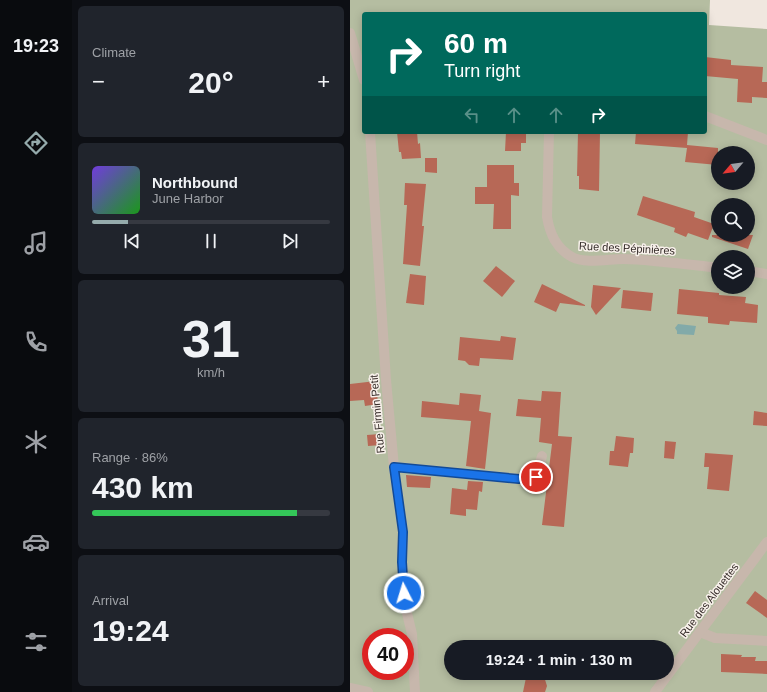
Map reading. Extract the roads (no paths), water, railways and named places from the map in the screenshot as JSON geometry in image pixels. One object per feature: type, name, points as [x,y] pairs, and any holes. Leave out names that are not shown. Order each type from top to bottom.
[{"type":"street","points":[[350,34],[362,73]]},
{"type":"street","points":[[707,117],[767,140]]},
{"type":"street","name":"Rue Firmin Petit","points":[[370,134],[386,380],[394,467],[403,532],[402,562],[406,609],[412,634],[415,692]]},
{"type":"street","name":"Rue des Pépinières","points":[[549,134],[547,217],[549,228],[558,246],[566,253],[574,258],[592,260],[624,259],[711,267]]},
{"type":"street","points":[[755,273],[767,274]]},
{"type":"street","points":[[394,467],[519,479],[536,477],[542,456]]},
{"type":"street","name":"Rue des Alouettes","points":[[655,692],[767,542]]},
{"type":"street","points":[[700,632],[715,638],[767,641]]},
{"type":"street","points":[[350,688],[368,692]]},
{"type":"water","points":[[678,324],[696,326],[694,335],[677,334],[675,328]]}]
